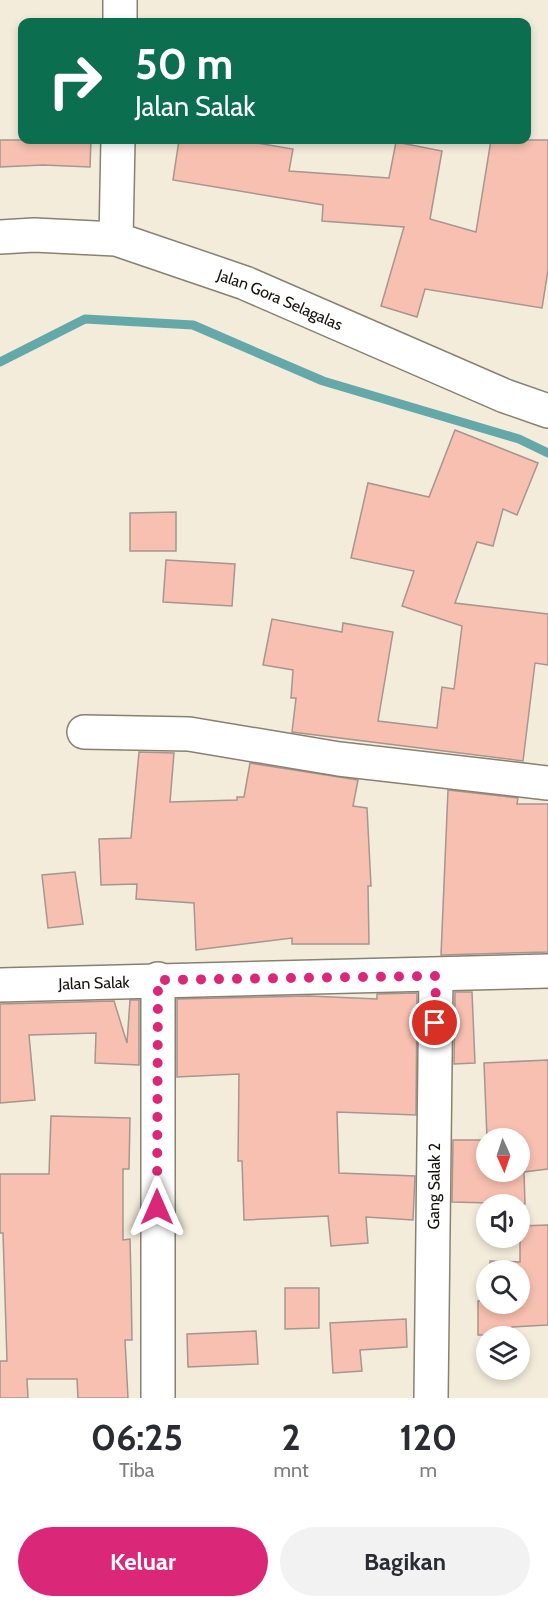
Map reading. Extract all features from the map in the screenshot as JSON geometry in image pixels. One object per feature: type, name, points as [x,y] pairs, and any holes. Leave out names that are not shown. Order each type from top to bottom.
[{"type":"street","points":[[120,0],[120,18]]},
{"type":"street","points":[[116,239],[118,144]]},
{"type":"street","name":"Jalan Gora Selagalas","points":[[0,237],[34,235],[116,239],[245,283],[505,396],[548,411]]},
{"type":"street","points":[[84,732],[189,734],[339,759],[548,783]]},
{"type":"street","name":"Jalan Salak","points":[[0,985],[436,976],[548,971]]},
{"type":"street","name":"Gang Salak 2","points":[[431,1398],[436,976]]},
{"type":"street","points":[[158,980],[158,1398]]},
{"type":"building","points":[[0,140],[18,140],[18,144],[91,144],[90,167],[43,165],[0,167]]},
{"type":"building","points":[[531,140],[548,140],[548,270],[542,308],[425,289],[417,317],[381,306],[404,227],[322,221],[323,205],[173,180],[178,144],[263,144],[293,149],[289,171],[389,178],[396,144],[406,144],[442,151],[430,219],[476,232],[490,144],[531,144]]},
{"type":"building","points":[[455,430],[538,463],[517,515],[503,509],[493,546],[477,542],[455,603],[548,614],[548,665],[535,663],[523,761],[292,732],[296,698],[291,698],[293,670],[263,665],[272,619],[342,632],[343,623],[393,632],[378,721],[437,728],[442,687],[454,689],[462,626],[402,606],[414,571],[351,558],[368,483],[429,497]]},
{"type":"building","points":[[176,512],[176,551],[130,551],[130,513]]},
{"type":"building","points":[[166,560],[235,564],[232,606],[163,602]]},
{"type":"building","points":[[139,752],[174,753],[170,802],[237,800],[237,797],[244,797],[250,763],[358,780],[353,806],[367,808],[371,886],[368,886],[369,944],[292,944],[292,938],[196,950],[194,903],[136,899],[137,884],[101,885],[99,839],[131,838]]},
{"type":"building","points":[[448,790],[518,798],[517,804],[548,804],[548,952],[441,955]]},
{"type":"building","points":[[75,872],[83,924],[48,928],[42,875]]},
{"type":"building","points":[[455,992],[472,992],[475,1063],[454,1064]]},
{"type":"building","points":[[417,993],[416,1115],[337,1112],[339,1173],[415,1176],[413,1220],[366,1217],[368,1243],[331,1246],[328,1216],[244,1220],[242,1161],[238,1161],[239,1074],[177,1077],[177,999],[309,996],[377,999],[377,994]]},
{"type":"building","points":[[130,1000],[139,1000],[139,1065],[95,1063],[96,1033],[29,1035],[35,1100],[0,1103],[0,1004],[114,1001],[127,1043]]},
{"type":"building","points":[[548,1060],[548,1169],[530,1171],[530,1128],[487,1128],[484,1063]]},
{"type":"building","points":[[51,1116],[130,1118],[129,1169],[123,1169],[123,1240],[130,1239],[131,1279],[132,1340],[125,1340],[128,1398],[78,1398],[77,1379],[27,1379],[28,1398],[0,1398],[0,1361],[7,1361],[3,1233],[0,1233],[0,1174],[49,1174]]},
{"type":"building","points":[[453,1140],[476,1140],[476,1182],[524,1182],[525,1194],[476,1194],[476,1203],[452,1202]]},
{"type":"building","points":[[548,1225],[548,1325],[478,1326],[478,1314],[530,1314],[530,1260],[520,1260],[520,1248],[530,1248],[530,1226]]},
{"type":"building","points":[[285,1288],[319,1288],[319,1328],[285,1329]]},
{"type":"building","points":[[406,1319],[407,1347],[360,1350],[362,1371],[333,1373],[330,1323]]},
{"type":"building","points":[[256,1331],[258,1364],[188,1367],[187,1334]]},
{"type":"waterway","points":[[0,362],[85,319],[193,325],[323,381],[519,439],[548,453]]},
{"type":"route","points":[[157,1207],[158,980],[436,976],[435,1023]]}]
